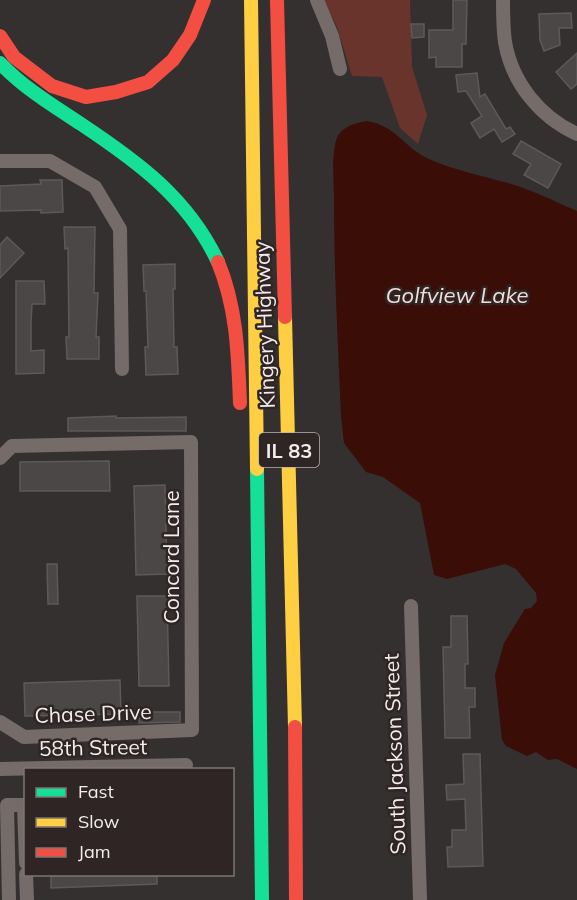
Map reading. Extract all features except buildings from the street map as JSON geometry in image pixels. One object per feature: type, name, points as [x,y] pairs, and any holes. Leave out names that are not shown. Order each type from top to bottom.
[{"type":"highway","points":[[0,36],[14,57],[52,86],[86,97],[116,92],[148,82],[173,60],[190,35],[204,0]]},
{"type":"highway","name":"Kingery Highway","points":[[251,0],[262,900]]},
{"type":"highway","name":"Kingery Highway","points":[[277,0],[294,646],[296,900]]},
{"type":"highway","points":[[0,63],[28,88],[142,166],[198,224],[218,262],[231,299],[241,417]]},
{"type":"highway","points":[[243,439],[260,648]]},
{"type":"street","points":[[317,0],[332,36],[340,69]]},
{"type":"street","points":[[503,0],[505,41],[516,75],[539,109],[560,125],[577,134]]},
{"type":"street","points":[[0,161],[50,161],[95,187],[120,229],[122,369]]},
{"type":"street","name":"Concord Lane","points":[[0,458],[12,446],[191,442],[192,730]]},
{"type":"street","name":"South Jackson Street","points":[[411,606],[420,900]]},
{"type":"street","name":"Chase Drive","points":[[0,722],[24,737],[192,730]]},
{"type":"street","name":"58th Street","points":[[161,768],[186,765]]},
{"type":"street","name":"58th Street","points":[[0,770],[24,770]]},
{"type":"street","points":[[9,900],[7,805],[24,805]]},
{"type":"street","points":[[26,876],[27,900]]},
{"type":"shaded area","points":[[324,0],[410,0],[412,67],[427,115],[418,144],[400,128],[382,77],[352,76],[337,27]]},
{"type":"water","name":"Golfview Lake","points":[[367,121],[393,132],[429,159],[458,170],[517,186],[577,211],[577,769],[557,759],[548,760],[536,752],[527,756],[506,746],[502,740],[495,675],[504,643],[525,609],[531,608],[537,601],[536,593],[516,569],[505,564],[447,579],[434,575],[420,503],[383,477],[366,472],[344,443],[335,282],[334,152],[337,138],[342,131],[354,124]]},
{"type":"traffic: fast","points":[[0,63],[29,88],[102,138],[160,183],[192,219],[218,262]]},
{"type":"traffic: fast","points":[[257,469],[262,900]]},
{"type":"traffic: slow","points":[[251,0],[257,469]]},
{"type":"traffic: slow","points":[[285,317],[295,727]]},
{"type":"traffic: jam","points":[[0,36],[14,57],[52,86],[86,97],[116,92],[148,82],[173,60],[190,35],[204,0]]},
{"type":"traffic: jam","points":[[277,0],[285,317]]},
{"type":"traffic: jam","points":[[218,262],[233,314],[240,403]]},
{"type":"traffic: jam","points":[[295,727],[296,900]]}]
